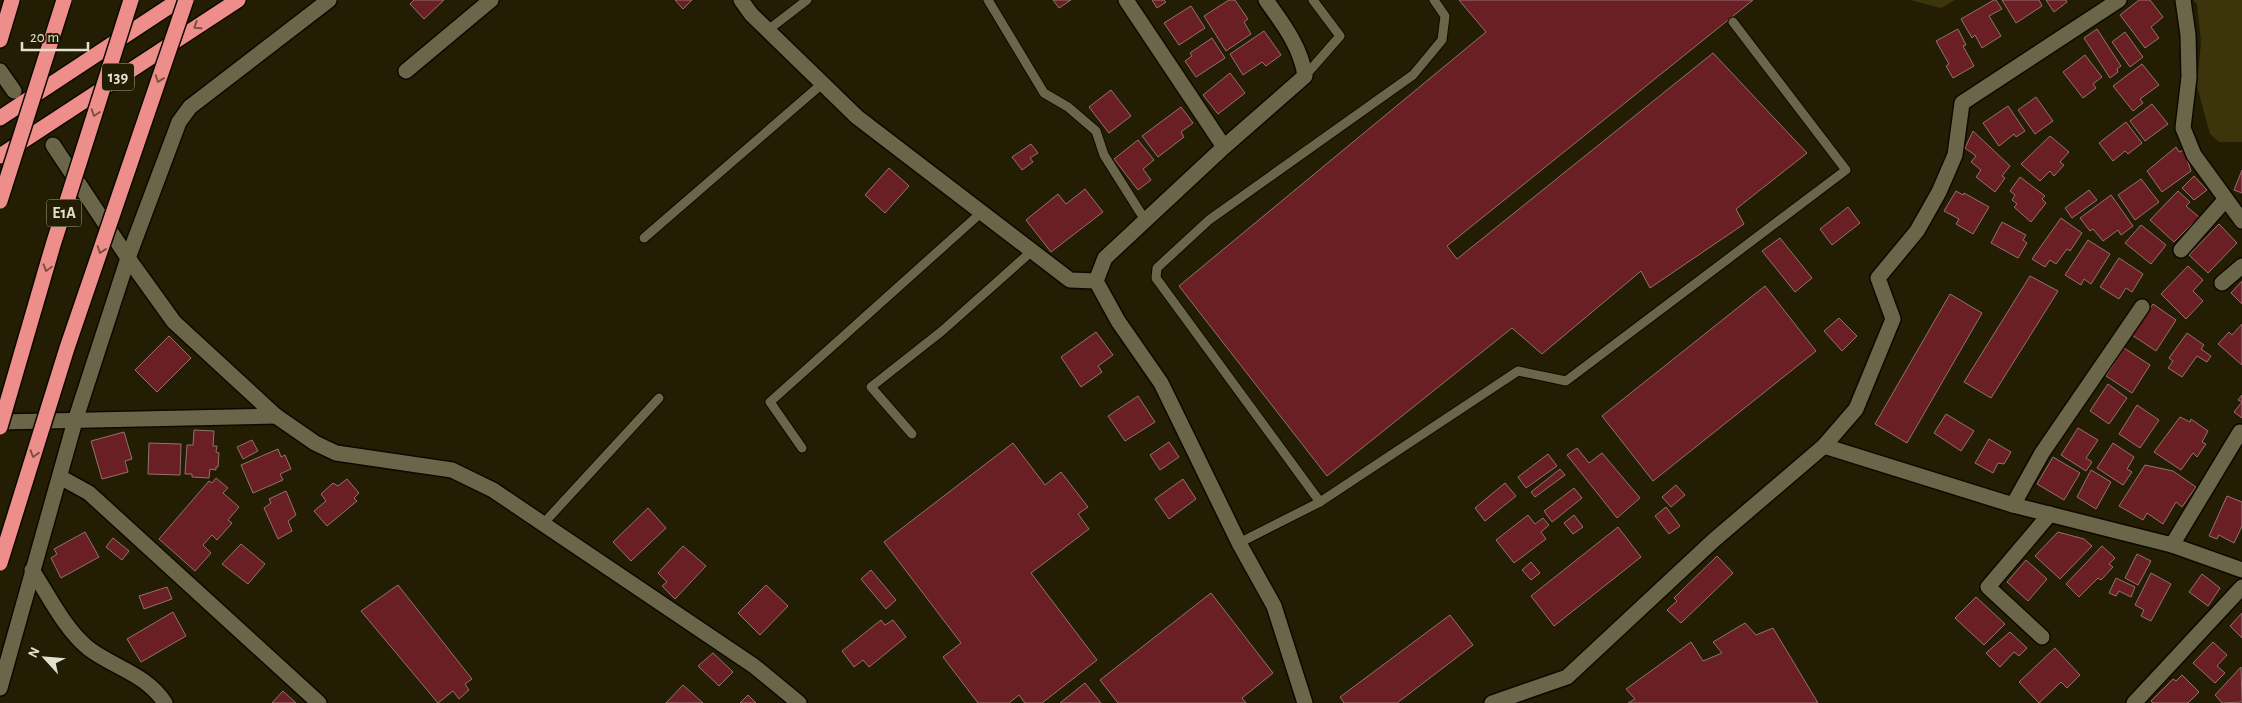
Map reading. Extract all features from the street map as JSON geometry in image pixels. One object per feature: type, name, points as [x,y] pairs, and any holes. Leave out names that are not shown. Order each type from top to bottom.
[{"type":"highway","points":[[0,40],[12,0]]},
{"type":"highway","points":[[0,201],[64,0]]},
{"type":"highway","name":"E1A","points":[[0,427],[54,245],[132,0]]},
{"type":"highway","name":"139","points":[[0,118],[179,0]]},
{"type":"highway","points":[[0,562],[70,339],[186,0]]},
{"type":"highway","name":"139","points":[[0,156],[238,0]]},
{"type":"street","points":[[0,688],[75,421],[128,258],[179,122],[190,107],[329,0]]},
{"type":"street","points":[[406,71],[491,0]]},
{"type":"street","points":[[741,0],[751,14],[857,117],[983,211],[1070,280],[1096,281]]},
{"type":"street","points":[[1126,0],[1224,146]]},
{"type":"street","points":[[1266,0],[1292,37],[1304,65],[1305,76],[1224,146],[1104,258],[1096,281],[1118,321],[1161,383],[1239,543],[1274,606],[1305,703]]},
{"type":"street","points":[[1492,703],[1567,677],[1714,540],[1824,446],[1856,409],[1893,319],[1878,278],[1917,231],[1939,192],[1955,155],[1962,104],[2119,0]]},
{"type":"street","points":[[2183,0],[2188,35],[2189,77],[2183,128],[2194,155],[2242,221]]},
{"type":"street","points":[[0,71],[14,91]]},
{"type":"street","points":[[53,145],[128,258],[174,322],[276,416],[315,443],[336,453],[452,470],[493,490],[542,525],[754,666],[800,703]]},
{"type":"street","points":[[2182,250],[2226,199]]},
{"type":"street","points":[[2222,283],[2242,266]]},
{"type":"street","points":[[2013,505],[2042,452],[2142,307]]},
{"type":"street","points":[[0,422],[276,416]]},
{"type":"street","points":[[2172,545],[2240,432]]},
{"type":"street","points":[[1824,446],[2013,505],[2172,545],[2242,570]]},
{"type":"street","points":[[60,477],[89,493],[319,703]]},
{"type":"street","points":[[2042,637],[1988,587],[2050,514]]},
{"type":"street","points":[[32,570],[65,622],[88,648],[144,680],[166,703]]},
{"type":"street","points":[[2134,703],[2242,587]]},
{"type":"lane","points":[[768,30],[807,0]]},
{"type":"lane","points":[[988,0],[1044,93],[1068,106],[1096,131],[1104,155],[1145,220]]},
{"type":"lane","points":[[1305,76],[1340,36],[1313,0]]},
{"type":"lane","points":[[1320,502],[1156,278],[1157,268],[1209,220],[1413,75],[1442,40],[1445,16],[1434,0]]},
{"type":"lane","points":[[1239,543],[1320,502],[1518,371],[1566,381],[1846,170],[1733,22]]},
{"type":"lane","points":[[644,238],[823,83]]},
{"type":"lane","points":[[802,448],[770,402],[983,211]]},
{"type":"lane","points":[[912,434],[871,387],[942,331],[1033,250]]},
{"type":"lane","points":[[542,525],[659,398]]},
{"type":"shaded area","points":[[1910,0],[1955,0],[1941,8]]},
{"type":"shaded area","points":[[2193,0],[2242,0],[2242,142],[2219,142],[2210,134],[2197,86],[2201,42],[2197,4]]},
{"type":"building","points":[[414,0],[444,0],[424,19],[410,4]]},
{"type":"building","points":[[675,0],[692,0],[683,9]]},
{"type":"building","points":[[1053,0],[1071,0],[1059,8]]},
{"type":"building","points":[[1152,0],[1164,0],[1166,2],[1157,8]]},
{"type":"building","points":[[1229,0],[1235,0],[1248,19],[1244,22],[1251,34],[1226,51],[1204,16]]},
{"type":"building","points":[[1459,0],[1753,0],[1447,246],[1457,259],[1713,53],[1807,153],[1736,209],[1744,224],[1650,288],[1641,271],[1542,354],[1512,328],[1327,476],[1179,286],[1486,32]]},
{"type":"building","points":[[1994,0],[2002,9],[1989,16],[2001,36],[1982,48],[1975,35],[1972,38],[1961,19]]},
{"type":"building","points":[[2002,0],[2039,0],[2042,6],[2016,23]]},
{"type":"building","points":[[2046,0],[2066,0],[2067,2],[2054,12]]},
{"type":"building","points":[[2139,0],[2150,0],[2163,17],[2151,27],[2159,38],[2145,48],[2120,15]]},
{"type":"building","points":[[1191,6],[1205,28],[1179,45],[1164,23]]},
{"type":"building","points":[[1958,29],[1966,45],[1963,46],[1974,66],[1953,78],[1946,66],[1949,64],[1936,41]]},
{"type":"building","points":[[2097,29],[2121,66],[2117,69],[2118,72],[2110,78],[2084,38]]},
{"type":"building","points":[[1264,31],[1281,55],[1266,66],[1262,62],[1243,75],[1230,54]]},
{"type":"building","points":[[2125,32],[2143,57],[2130,67],[2112,42]]},
{"type":"building","points":[[1212,38],[1225,58],[1196,77],[1185,61],[1192,56],[1190,53]]},
{"type":"building","points":[[2085,55],[2102,77],[2093,84],[2096,88],[2083,98],[2063,72]]},
{"type":"building","points":[[2142,64],[2159,85],[2140,99],[2143,103],[2133,111],[2113,86]]},
{"type":"building","points":[[1230,73],[1245,93],[1218,114],[1203,95]]},
{"type":"building","points":[[1111,90],[1131,116],[1109,133],[1089,107]]},
{"type":"building","points":[[2036,97],[2053,121],[2035,134],[2018,110]]},
{"type":"building","points":[[2152,104],[2168,124],[2145,141],[2130,121]]},
{"type":"building","points":[[2008,106],[2025,131],[2016,137],[2014,134],[1999,146],[1983,123]]},
{"type":"building","points":[[1181,107],[1193,123],[1181,132],[1184,137],[1158,157],[1142,136]]},
{"type":"building","points":[[2126,122],[2142,143],[2128,154],[2125,151],[2113,161],[2099,143]]},
{"type":"building","points":[[1973,131],[2010,166],[2002,176],[2005,178],[1995,192],[1976,177],[1981,170],[1971,162],[1976,156],[1965,148]]},
{"type":"building","points":[[2050,136],[2069,152],[2060,162],[2064,165],[2054,176],[2050,171],[2040,181],[2021,164]]},
{"type":"building","points":[[1138,140],[1154,160],[1143,169],[1151,180],[1138,190],[1114,159]]},
{"type":"building","points":[[1031,144],[1038,153],[1030,158],[1033,162],[1022,170],[1012,157]]},
{"type":"building","points":[[2176,147],[2179,152],[2184,150],[2191,171],[2162,192],[2147,171]]},
{"type":"building","points":[[889,168],[909,186],[885,213],[865,195]]},
{"type":"building","points":[[2242,170],[2242,193],[2234,190]]},
{"type":"building","points":[[2194,176],[2207,190],[2194,200],[2182,188]]},
{"type":"building","points":[[2020,177],[2045,196],[2042,199],[2046,203],[2031,222],[2014,207],[2017,204],[2012,200],[2015,195],[2010,191]]},
{"type":"building","points":[[2141,179],[2159,202],[2135,220],[2118,195]]},
{"type":"building","points":[[1085,189],[1103,212],[1051,252],[1026,220],[1058,194],[1066,204]]},
{"type":"building","points":[[2089,190],[2097,200],[2072,218],[2065,208]]},
{"type":"building","points":[[1956,191],[1963,195],[1964,193],[1989,207],[1973,234],[1956,224],[1959,219],[1944,211]]},
{"type":"building","points":[[2178,191],[2190,202],[2186,206],[2199,217],[2174,242],[2150,220]]},
{"type":"building","points":[[2111,195],[2133,226],[2121,235],[2118,230],[2103,241],[2093,229],[2090,231],[2080,218]]},
{"type":"building","points":[[1848,207],[1860,223],[1832,245],[1820,229]]},
{"type":"building","points":[[2061,218],[2082,233],[2070,251],[2067,249],[2056,264],[2050,260],[2045,267],[2032,259]]},
{"type":"building","points":[[2002,222],[2026,235],[2023,240],[2027,243],[2018,258],[1991,243]]},
{"type":"building","points":[[2219,224],[2237,243],[2208,273],[2189,255]]},
{"type":"building","points":[[2141,225],[2166,245],[2151,264],[2125,243]]},
{"type":"building","points":[[1780,238],[1812,278],[1795,292],[1762,251]]},
{"type":"building","points":[[2088,240],[2110,254],[2091,284],[2084,279],[2081,285],[2065,275]]},
{"type":"building","points":[[2119,258],[2143,274],[2132,292],[2126,288],[2119,299],[2100,287]]},
{"type":"building","points":[[2188,266],[2203,280],[2193,291],[2203,301],[2186,319],[2161,294]]},
{"type":"building","points":[[2030,276],[2058,291],[1991,398],[1964,382]]},
{"type":"building","points":[[2242,281],[2242,304],[2231,293]]},
{"type":"building","points":[[1765,286],[1816,351],[1653,481],[1602,416]]},
{"type":"building","points":[[1950,294],[1982,313],[1907,443],[1875,424]]},
{"type":"building","points":[[2153,304],[2176,320],[2156,351],[2132,335]]},
{"type":"building","points":[[1839,318],[1857,336],[1842,351],[1824,331]]},
{"type":"building","points":[[2242,324],[2242,365],[2218,344],[2229,332],[2232,335]]},
{"type":"building","points":[[1096,332],[1113,355],[1098,366],[1102,372],[1081,387],[1061,357]]},
{"type":"building","points":[[2187,333],[2204,345],[2201,349],[2211,356],[2207,362],[2197,356],[2182,377],[2168,368],[2173,361],[2169,358]]},
{"type":"building","points":[[169,336],[191,358],[157,392],[135,370]]},
{"type":"building","points":[[2124,348],[2150,365],[2132,393],[2106,376]]},
{"type":"building","points":[[2108,384],[2127,398],[2109,424],[2090,411]]},
{"type":"building","points":[[1138,396],[1155,422],[1125,441],[1108,416]]},
{"type":"building","points":[[2242,402],[2242,418],[2234,412]]},
{"type":"building","points":[[2137,405],[2159,420],[2140,448],[2119,434]]},
{"type":"building","points":[[1946,414],[1974,431],[1961,451],[1934,433]]},
{"type":"building","points":[[2180,417],[2190,422],[2191,419],[2208,431],[2202,442],[2206,444],[2197,457],[2193,453],[2181,470],[2154,452]]},
{"type":"building","points":[[2078,428],[2098,440],[2086,458],[2092,462],[2086,471],[2061,455]]},
{"type":"building","points":[[194,430],[214,431],[213,446],[217,446],[216,452],[219,453],[218,467],[216,467],[216,470],[210,469],[209,478],[192,477],[192,474],[185,474],[187,445],[193,445]]},
{"type":"building","points":[[124,432],[132,459],[125,461],[128,472],[102,479],[91,441]]},
{"type":"building","points":[[1989,439],[2011,452],[2004,464],[1998,463],[1993,473],[1975,463]]},
{"type":"building","points":[[252,440],[258,451],[243,459],[237,447]]},
{"type":"building","points":[[1169,442],[1179,457],[1160,470],[1150,455]]},
{"type":"building","points":[[149,443],[181,444],[180,475],[148,474]]},
{"type":"building","points":[[1013,443],[1045,485],[1061,472],[1088,507],[1078,514],[1089,529],[1031,573],[1097,660],[1042,703],[1025,703],[1019,695],[1009,703],[978,703],[943,657],[961,643],[884,542]]},
{"type":"building","points":[[2113,443],[2134,457],[2127,469],[2132,472],[2123,485],[2097,468]]},
{"type":"building","points":[[1577,448],[1589,463],[1602,453],[1640,498],[1617,518],[1567,455]]},
{"type":"building","points":[[278,449],[281,457],[285,455],[291,469],[280,474],[283,480],[253,493],[241,465]]},
{"type":"building","points":[[1548,454],[1557,466],[1526,488],[1518,477]]},
{"type":"building","points":[[2053,457],[2080,473],[2064,500],[2037,484]]},
{"type":"building","points":[[2145,465],[2173,471],[2196,487],[2182,507],[2176,502],[2163,524],[2147,513],[2143,520],[2119,506]]},
{"type":"building","points":[[1560,469],[1565,475],[1535,497],[1531,492]]},
{"type":"building","points":[[2091,470],[2111,482],[2096,509],[2077,497]]},
{"type":"building","points":[[216,478],[228,488],[223,493],[239,507],[228,520],[232,523],[217,540],[212,535],[203,545],[211,553],[195,571],[159,539],[209,481],[212,483]]},
{"type":"building","points":[[347,479],[359,493],[354,498],[357,501],[327,526],[314,511],[326,501],[321,494],[333,483],[338,486]]},
{"type":"building","points":[[1183,479],[1196,499],[1169,519],[1155,499]]},
{"type":"building","points":[[1505,483],[1516,496],[1485,521],[1475,508]]},
{"type":"building","points":[[1676,485],[1685,495],[1671,507],[1662,497]]},
{"type":"building","points":[[1574,488],[1582,498],[1552,522],[1544,511]]},
{"type":"building","points":[[286,491],[296,515],[288,521],[292,531],[278,539],[264,508],[271,503],[269,499]]},
{"type":"building","points":[[2227,496],[2242,502],[2242,526],[2234,543],[2219,535],[2217,539],[2209,536]]},
{"type":"building","points":[[1666,507],[1680,526],[1669,534],[1655,516]]},
{"type":"building","points":[[648,508],[666,528],[631,561],[613,542]]},
{"type":"building","points":[[1528,515],[1535,524],[1543,518],[1549,525],[1541,532],[1546,539],[1514,563],[1496,540]]},
{"type":"building","points":[[1574,515],[1583,527],[1573,534],[1564,523]]},
{"type":"building","points":[[1618,527],[1641,557],[1554,626],[1531,596]]},
{"type":"building","points":[[85,532],[99,557],[61,578],[51,558],[57,554],[54,549]]},
{"type":"building","points":[[2058,532],[2084,539],[2092,546],[2060,579],[2035,556]]},
{"type":"building","points":[[113,538],[129,551],[122,560],[106,547]]},
{"type":"building","points":[[241,544],[265,564],[248,584],[222,564]]},
{"type":"building","points":[[683,546],[706,566],[675,599],[662,586],[667,582],[658,573]]},
{"type":"building","points":[[2102,546],[2115,558],[2109,564],[2113,567],[2101,580],[2098,578],[2079,597],[2066,584]]},
{"type":"building","points":[[2137,554],[2151,561],[2138,585],[2125,578]]},
{"type":"building","points":[[1717,556],[1733,573],[1681,623],[1667,610],[1677,601],[1674,598]]},
{"type":"building","points":[[2026,560],[2047,579],[2028,601],[2007,582]]},
{"type":"building","points":[[1531,562],[1540,573],[1531,580],[1522,570]]},
{"type":"building","points":[[871,570],[896,600],[886,609],[861,579]]},
{"type":"building","points":[[2151,573],[2171,584],[2151,621],[2141,616],[2144,610],[2135,605]]},
{"type":"building","points":[[2202,574],[2220,588],[2208,606],[2189,592]]},
{"type":"building","points":[[2116,578],[2135,587],[2131,597],[2119,591],[2116,596],[2109,593]]},
{"type":"building","points":[[398,585],[472,679],[465,684],[469,690],[459,699],[453,691],[438,703],[361,611]]},
{"type":"building","points":[[766,585],[788,606],[760,635],[738,613]]},
{"type":"building","points":[[167,587],[172,599],[144,609],[139,596]]},
{"type":"building","points":[[1211,593],[1273,673],[1242,698],[1246,703],[1118,703],[1100,680]]},
{"type":"building","points":[[1976,597],[2005,624],[1984,645],[1955,618]]},
{"type":"building","points":[[173,612],[186,636],[141,662],[127,639]]},
{"type":"building","points":[[2242,613],[2242,638],[2230,626]]},
{"type":"building","points":[[1450,615],[1473,645],[1397,703],[1344,703],[1340,697]]},
{"type":"building","points":[[881,620],[885,625],[893,620],[906,637],[869,667],[863,660],[854,667],[842,651]]},
{"type":"building","points":[[1745,623],[1756,635],[1773,628],[1818,703],[1628,703],[1635,699],[1626,689],[1691,642],[1703,661],[1722,653],[1713,642]]},
{"type":"building","points":[[2010,632],[2027,648],[2019,656],[2014,652],[2000,667],[1986,653]]},
{"type":"building","points":[[2213,642],[2227,655],[2217,666],[2225,673],[2215,683],[2193,663]]},
{"type":"building","points":[[2055,648],[2080,675],[2067,688],[2061,682],[2039,703],[2019,682]]},
{"type":"building","points":[[713,653],[733,672],[719,686],[698,666]]},
{"type":"building","points":[[2241,667],[2242,702],[2222,703],[2215,695]]},
{"type":"building","points":[[2182,675],[2199,692],[2188,703],[2153,703],[2151,701],[2173,679],[2176,681]]},
{"type":"building","points":[[1085,683],[1101,703],[1060,703]]},
{"type":"building","points":[[683,685],[703,703],[666,703]]},
{"type":"building","points":[[283,691],[296,703],[272,703]]},
{"type":"building","points":[[748,695],[756,703],[740,703]]},
{"type":"tunnel","points":[[23,103],[53,145]]}]
